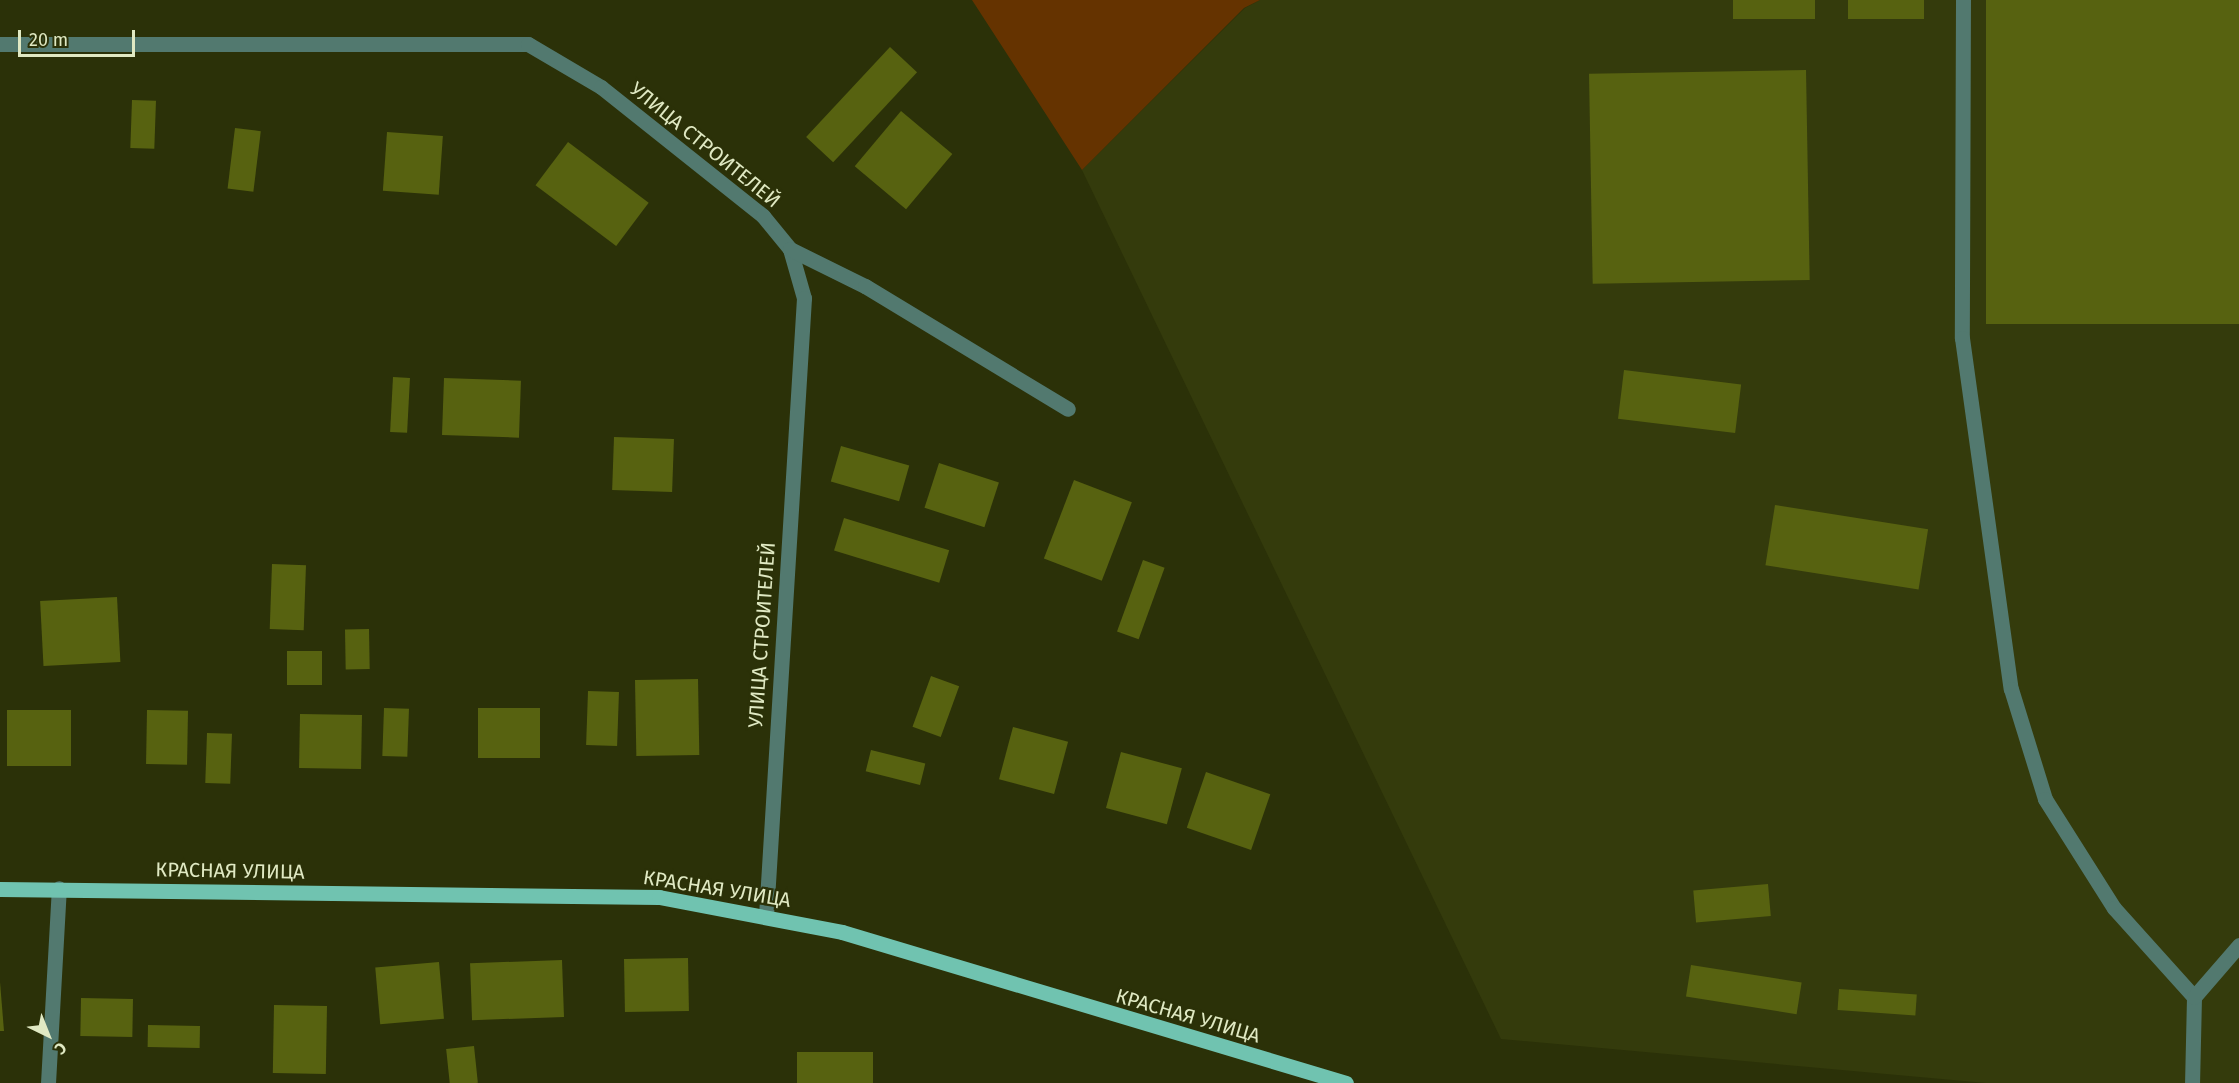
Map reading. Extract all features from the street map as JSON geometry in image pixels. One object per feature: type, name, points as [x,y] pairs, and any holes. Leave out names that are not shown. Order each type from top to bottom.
[{"type":"main road","name":"КРАСНАЯ УЛИЦА","points":[[0,889],[659,897],[842,932],[1346,1083]]},
{"type":"street","points":[[1963,0],[1962,338],[2011,689],[2045,799],[2114,908],[2194,997]]},
{"type":"street","name":"УЛИЦА СТРОИТЕЛЕЙ","points":[[0,44],[528,44],[601,87],[763,216],[790,249],[804,298],[766,916]]},
{"type":"street","points":[[790,249],[865,286],[1068,409]]},
{"type":"street","points":[[48,1083],[60,888]]},
{"type":"street","points":[[2192,1083],[2194,997],[2239,945]]},
{"type":"shaded area","points":[[972,0],[1260,0],[1244,8],[1082,170]]},
{"type":"shaded area","points":[[1260,0],[2239,0],[2239,1083],[1986,1083],[1501,1039],[1082,170],[1245,8]]},
{"type":"building","points":[[1733,0],[1815,0],[1815,19],[1733,19]]},
{"type":"building","points":[[1848,0],[1924,0],[1924,19],[1848,19]]},
{"type":"building","points":[[1986,0],[2239,0],[2239,324],[1986,324]]},
{"type":"building","points":[[890,47],[917,72],[833,162],[806,137]]},
{"type":"building","points":[[1806,70],[1810,280],[1593,284],[1589,74]]},
{"type":"building","points":[[132,100],[156,101],[154,149],[130,148]]},
{"type":"building","points":[[901,111],[952,154],[906,209],[855,166]]},
{"type":"building","points":[[235,128],[261,131],[253,192],[228,189]]},
{"type":"building","points":[[387,132],[443,136],[439,195],[383,191]]},
{"type":"building","points":[[568,142],[649,203],[616,246],[536,185]]},
{"type":"building","points":[[1624,370],[1741,384],[1735,433],[1618,419]]},
{"type":"building","points":[[393,377],[410,378],[407,433],[390,432]]},
{"type":"building","points":[[444,378],[521,381],[519,438],[442,435]]},
{"type":"building","points":[[614,437],[674,439],[672,492],[612,490]]},
{"type":"building","points":[[841,446],[909,466],[899,501],[831,482]]},
{"type":"building","points":[[939,463],[999,482],[984,527],[924,508]]},
{"type":"building","points":[[1074,480],[1132,502],[1102,581],[1044,558]]},
{"type":"building","points":[[1775,505],[1928,529],[1919,589],[1765,565]]},
{"type":"building","points":[[844,518],[949,550],[939,583],[834,551]]},
{"type":"building","points":[[1143,560],[1165,568],[1139,639],[1117,631]]},
{"type":"building","points":[[272,564],[306,565],[304,630],[270,629]]},
{"type":"building","points":[[117,597],[120,662],[44,666],[40,601]]},
{"type":"building","points":[[345,629],[369,629],[370,669],[346,669]]},
{"type":"building","points":[[287,651],[322,651],[322,685],[287,685]]},
{"type":"building","points":[[931,676],[959,686],[941,737],[913,727]]},
{"type":"building","points":[[698,679],[699,755],[636,756],[635,680]]},
{"type":"building","points":[[588,691],[619,692],[617,746],[586,745]]},
{"type":"building","points":[[384,708],[409,709],[407,757],[382,756]]},
{"type":"building","points":[[478,708],[540,708],[540,758],[478,758]]},
{"type":"building","points":[[7,710],[71,710],[71,766],[7,766]]},
{"type":"building","points":[[147,710],[188,711],[187,765],[146,764]]},
{"type":"building","points":[[300,714],[362,715],[361,769],[299,768]]},
{"type":"building","points":[[1013,727],[1068,742],[1054,794],[999,779]]},
{"type":"building","points":[[207,733],[232,734],[230,784],[205,783]]},
{"type":"building","points":[[871,750],[925,764],[920,785],[866,771]]},
{"type":"building","points":[[1121,752],[1182,768],[1167,824],[1106,808]]},
{"type":"building","points":[[1206,772],[1270,794],[1251,850],[1187,828]]},
{"type":"building","points":[[1768,884],[1771,916],[1696,922],[1693,891]]},
{"type":"building","points":[[688,958],[689,1011],[625,1012],[624,959]]},
{"type":"building","points":[[562,960],[564,1017],[472,1020],[470,963]]},
{"type":"building","points":[[439,962],[444,1019],[380,1024],[375,968]]},
{"type":"building","points":[[1691,965],[1802,983],[1797,1014],[1686,997]]},
{"type":"building","points":[[0,982],[4,1031],[0,1031]]},
{"type":"building","points":[[1839,989],[1917,994],[1915,1015],[1838,1010]]},
{"type":"building","points":[[81,998],[133,999],[132,1037],[80,1036]]},
{"type":"building","points":[[274,1005],[327,1006],[326,1074],[273,1073]]},
{"type":"building","points":[[148,1025],[200,1026],[200,1048],[148,1047]]},
{"type":"building","points":[[474,1046],[478,1083],[450,1083],[446,1049]]},
{"type":"building","points":[[797,1052],[873,1052],[873,1083],[797,1083]]}]
